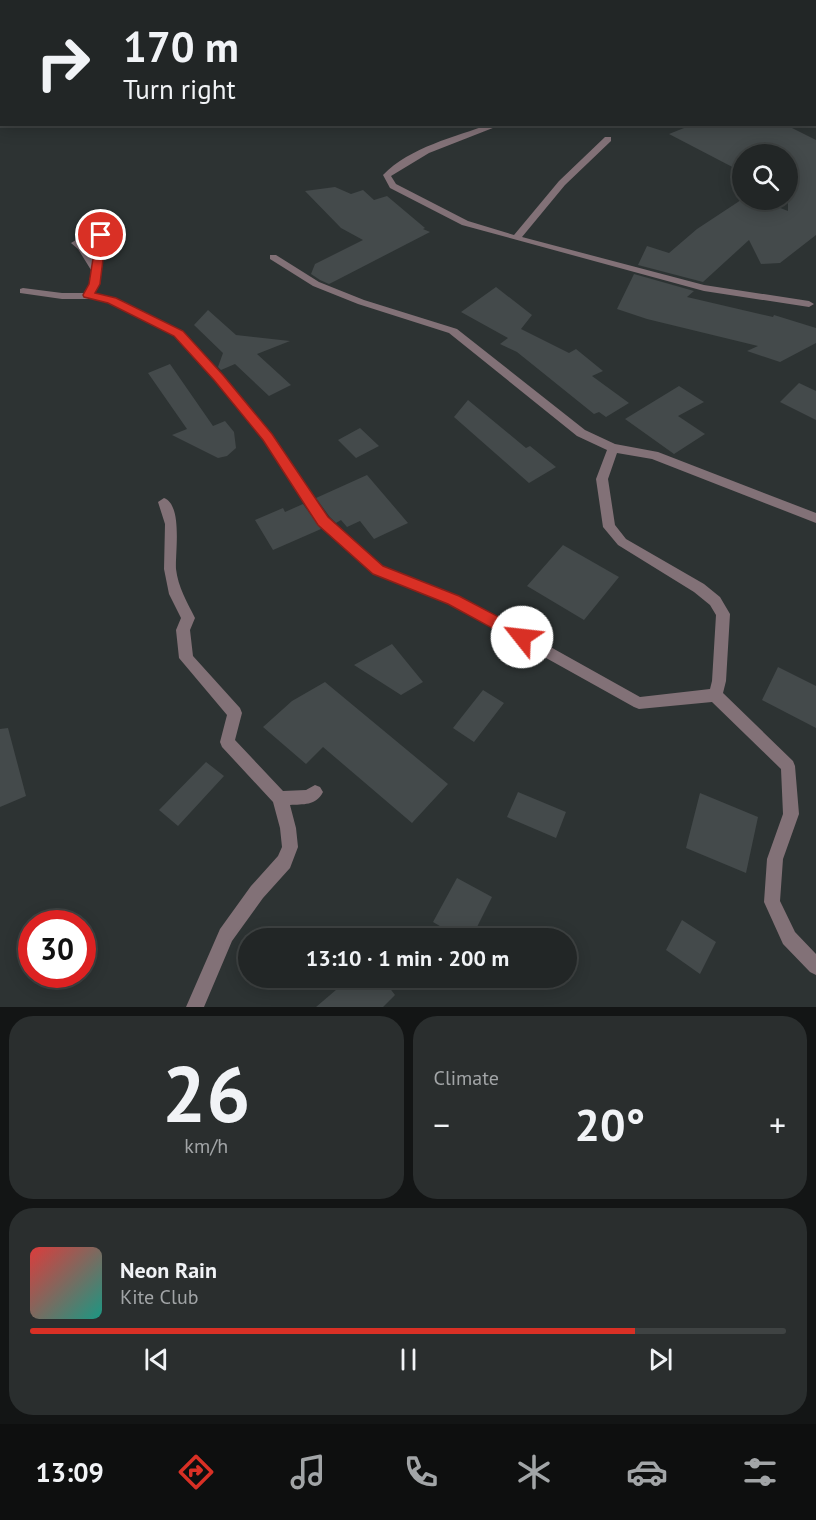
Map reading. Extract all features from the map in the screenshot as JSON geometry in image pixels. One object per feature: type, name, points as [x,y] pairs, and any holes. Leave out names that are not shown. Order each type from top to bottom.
[{"type":"street","points":[[494,126],[400,164],[387,175],[393,186],[465,223],[704,288],[814,305]]},
{"type":"street","points":[[516,238],[562,183],[608,139]]},
{"type":"street","points":[[88,295],[94,284],[101,235]]},
{"type":"street","points":[[76,243],[96,270]]},
{"type":"street","points":[[273,256],[316,284],[361,302],[453,331],[581,434],[614,448],[654,455],[816,518]]},
{"type":"street","points":[[23,291],[62,296],[88,295],[112,300],[178,334],[219,377],[267,437],[323,521],[378,570],[454,600],[639,703],[715,694]]},
{"type":"street","points":[[614,448],[602,479],[609,527],[622,542],[699,588],[715,601],[723,614],[719,681],[715,694]]},
{"type":"street","points":[[164,502],[171,524],[170,569],[176,594],[188,618],[183,630],[186,658],[235,713],[227,742],[280,798],[290,846],[284,862],[257,892],[225,935],[195,1007]]},
{"type":"street","points":[[715,694],[788,766],[790,814],[775,859],[772,902],[789,938],[816,966]]},
{"type":"street","points":[[280,798],[309,797],[315,792]]},
{"type":"building","points":[[689,126],[788,126],[816,140],[816,235],[780,263],[761,264],[749,240],[703,282],[638,265],[647,246],[669,253],[697,229],[732,206],[732,210],[798,210],[798,144],[732,144],[732,167],[669,134]]},
{"type":"building","points":[[335,187],[351,194],[363,190],[374,200],[387,196],[425,228],[423,229],[430,232],[329,284],[320,280],[311,274],[315,264],[363,240],[341,228],[305,191]]},
{"type":"building","points":[[634,274],[694,291],[687,297],[773,317],[774,315],[816,328],[816,343],[780,362],[747,351],[758,346],[647,319],[617,309]]},
{"type":"building","points":[[496,287],[532,315],[521,329],[569,353],[576,349],[603,371],[592,376],[629,403],[606,417],[599,412],[594,414],[517,352],[500,344],[508,338],[461,312]]},
{"type":"building","points":[[208,310],[236,335],[290,341],[257,354],[291,385],[269,396],[235,364],[221,370],[218,367],[223,353],[194,325]]},
{"type":"building","points":[[170,364],[213,426],[225,421],[234,432],[236,448],[227,456],[218,458],[172,435],[187,429],[148,373]]},
{"type":"building","points":[[799,383],[816,391],[816,420],[780,402]]},
{"type":"building","points":[[679,386],[704,402],[678,416],[705,434],[674,454],[625,419]]},
{"type":"building","points":[[468,400],[526,448],[530,446],[556,467],[529,483],[454,417]]},
{"type":"building","points":[[360,428],[379,446],[356,458],[338,440]]},
{"type":"building","points":[[367,475],[408,523],[374,539],[360,521],[347,527],[341,520],[336,523],[316,498]]},
{"type":"building","points":[[303,504],[321,529],[273,550],[255,520],[283,508],[285,512]]},
{"type":"building","points":[[563,545],[619,577],[584,620],[527,586]]},
{"type":"building","points":[[392,644],[423,682],[401,695],[354,665]]},
{"type":"building","points":[[778,667],[816,686],[816,728],[762,700]]},
{"type":"building","points":[[325,682],[448,784],[412,823],[323,747],[306,764],[263,727],[292,701]]},
{"type":"building","points":[[483,690],[504,703],[474,742],[453,728]]},
{"type":"building","points":[[8,728],[26,796],[0,807],[0,729]]},
{"type":"building","points":[[206,762],[224,776],[178,826],[159,810]]},
{"type":"building","points":[[518,792],[566,812],[556,838],[507,817]]},
{"type":"building","points":[[700,793],[758,817],[746,873],[686,848]]},
{"type":"building","points":[[457,878],[492,897],[476,928],[443,928],[433,922]]},
{"type":"building","points":[[682,920],[716,942],[700,974],[666,950]]},
{"type":"building","points":[[338,988],[390,988],[395,995],[383,1007],[316,1007]]},
{"type":"route","points":[[101,235],[94,284],[88,295],[112,300],[178,334],[219,377],[267,437],[323,521],[378,570],[454,600],[522,637]]}]
